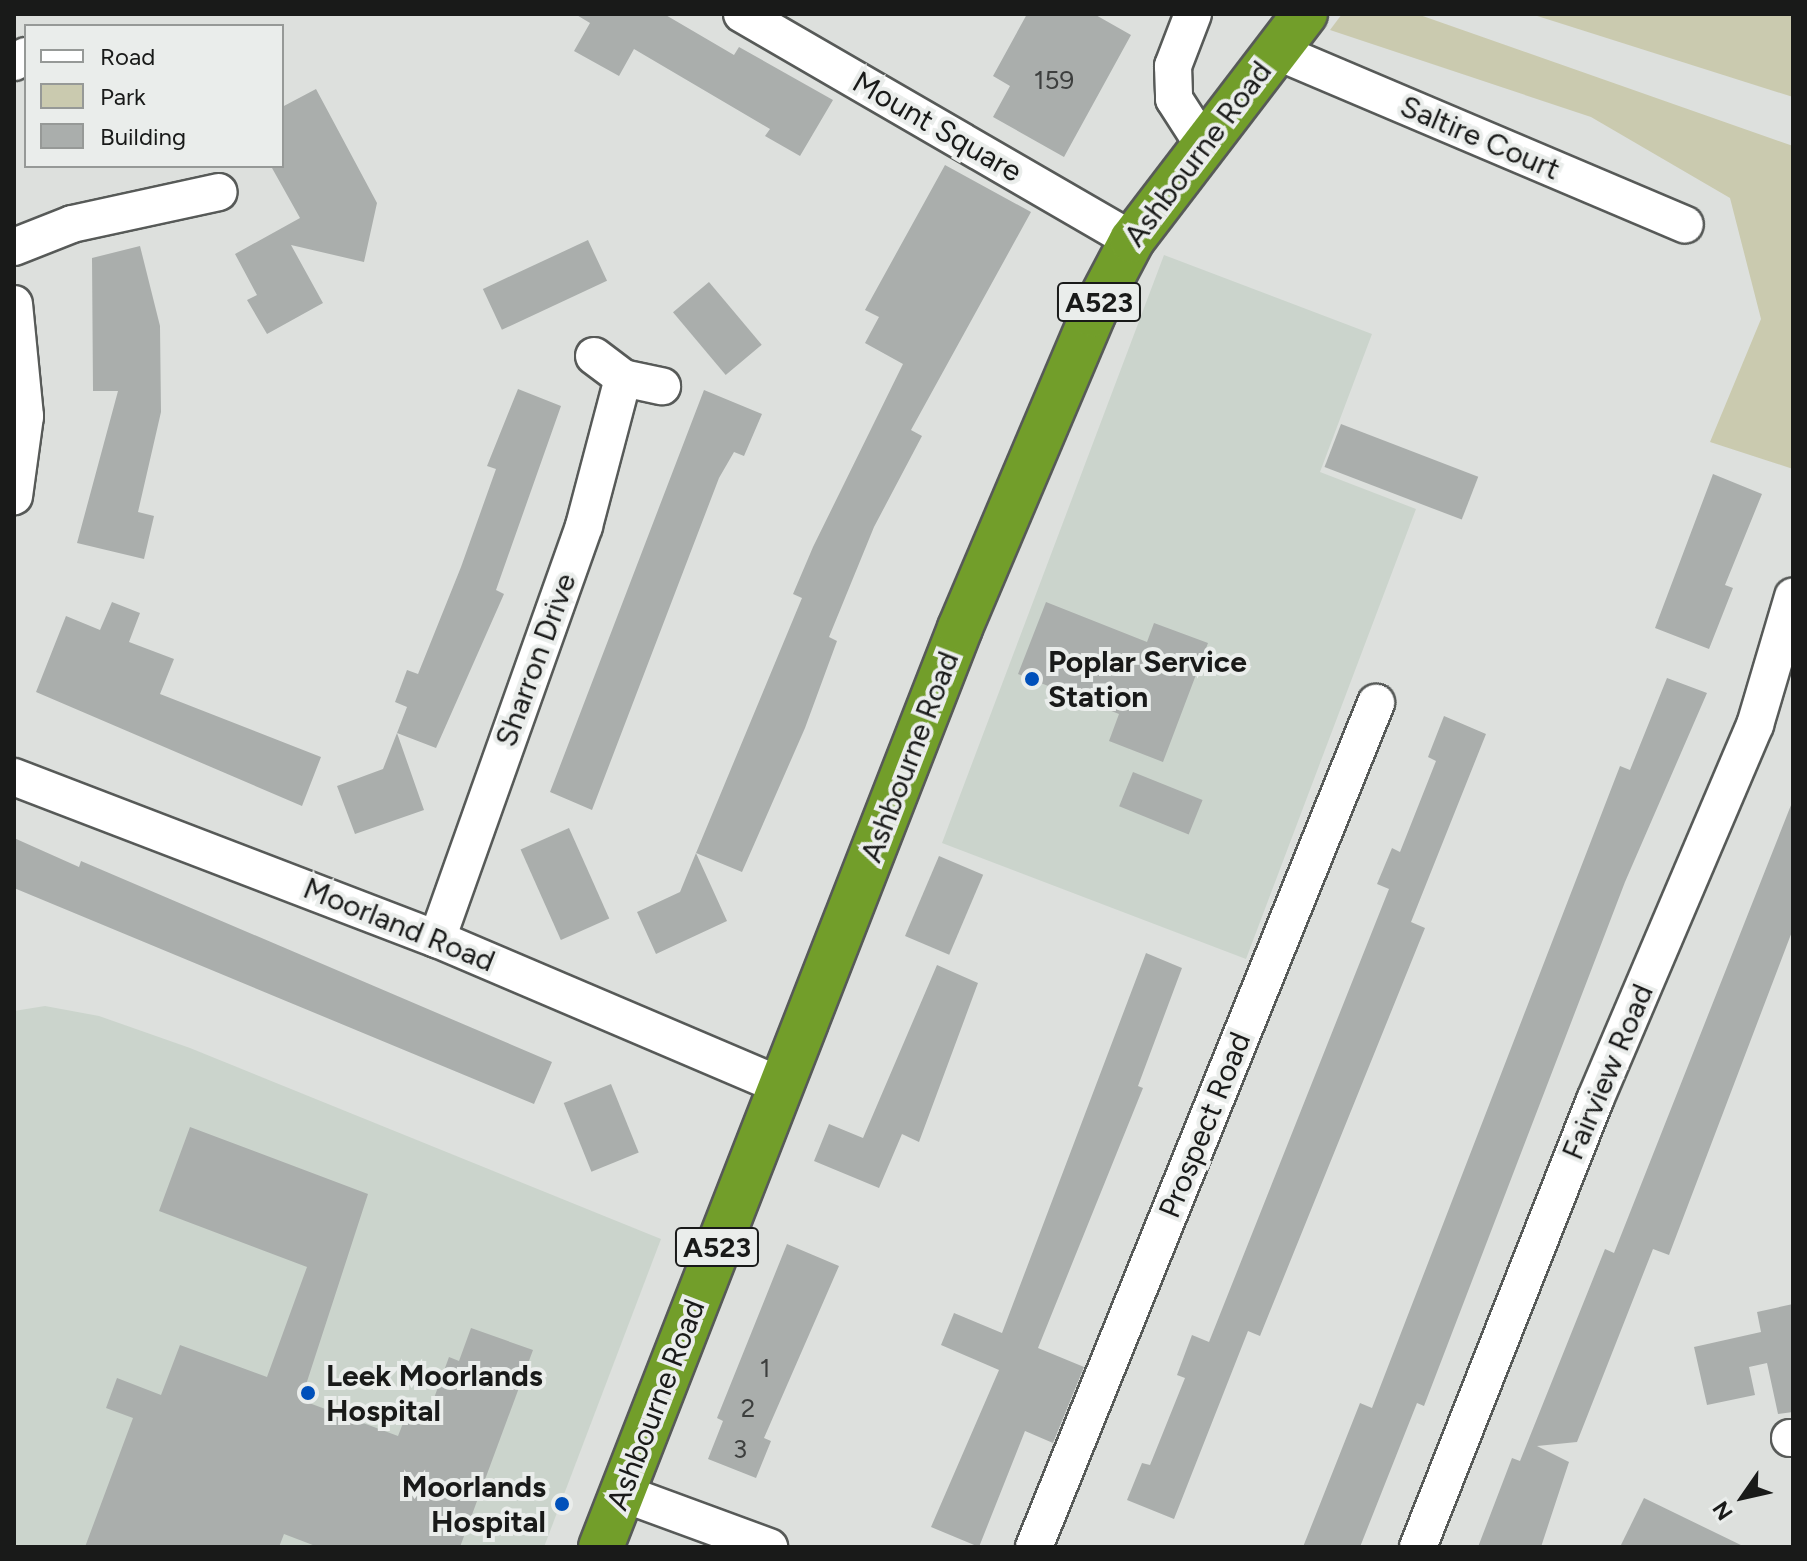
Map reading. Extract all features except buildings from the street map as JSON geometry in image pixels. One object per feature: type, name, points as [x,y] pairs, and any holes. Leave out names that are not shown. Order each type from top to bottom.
[{"type":"highway","name":"Ashbourne Road","points":[[601,1547],[960,628],[1093,314],[1132,240],[1305,14]]},
{"type":"street","name":"Mount Square","points":[[742,14],[1132,240]]},
{"type":"street","points":[[1193,14],[1173,66],[1174,99],[1185,126],[1203,144]]},
{"type":"street","name":"Saltire Court","points":[[1276,51],[1685,225]]},
{"type":"street","points":[[14,247],[87,220],[219,192]]},
{"type":"street","points":[[14,304],[25,416],[14,496]]},
{"type":"street","points":[[594,356],[623,378],[662,386]]},
{"type":"street","name":"Sharron Drive","points":[[437,939],[584,526],[623,378]]},
{"type":"street","name":"Fairview Road","points":[[1418,1547],[1595,1100],[1755,725],[1793,597]]},
{"type":"street","name":"Prospect Road","points":[[1034,1547],[1376,703]]},
{"type":"street","name":"Moorland Road","points":[[14,777],[437,939],[780,1085]]},
{"type":"street","points":[[622,1493],[769,1547]]},
{"type":"shaded area","points":[[1164,255],[1372,334],[1320,472],[1416,509],[1246,959],[942,843]]},
{"type":"shaded area","name":"Leek Moorlands Hospital","points":[[45,1006],[99,1016],[190,1048],[661,1239],[544,1547],[14,1547],[14,1011]]},
{"type":"green space","points":[[1342,14],[1417,14],[1793,146],[1793,469],[1710,442],[1761,319],[1730,198],[1591,117],[1330,30]]},
{"type":"green space","points":[[1531,14],[1793,14],[1793,97]]},
{"type":"place","name":"Poplar Service Station","points":[[1032,679]]},
{"type":"place","name":"Leek Moorlands Hospital","points":[[308,1393]]},
{"type":"place","name":"Moorlands Hospital","points":[[562,1504]]}]
